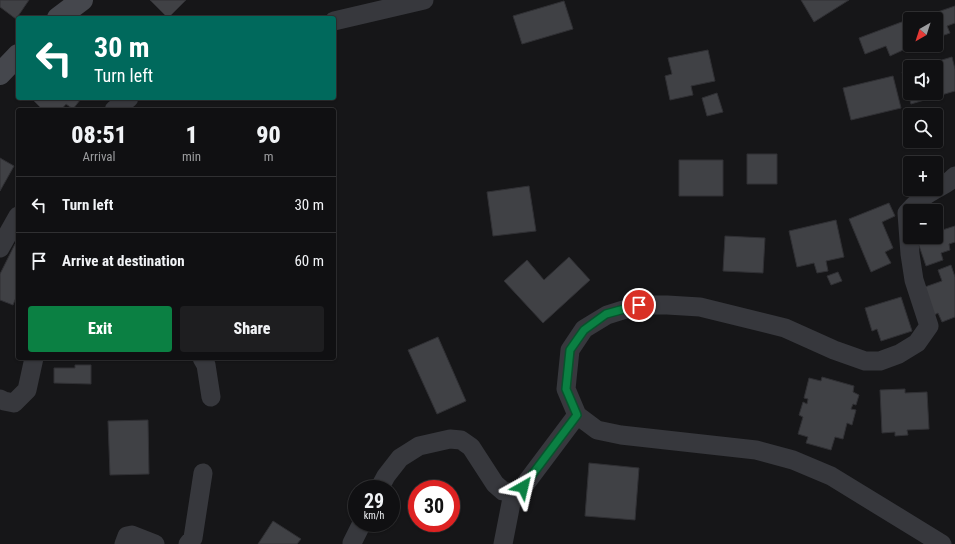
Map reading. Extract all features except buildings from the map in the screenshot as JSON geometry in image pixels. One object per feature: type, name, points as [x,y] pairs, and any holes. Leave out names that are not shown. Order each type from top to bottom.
[{"type":"street","points":[[61,16],[82,0]]},
{"type":"street","points":[[336,21],[424,0]]},
{"type":"street","points":[[0,74],[16,57]]},
{"type":"street","points":[[116,108],[126,100]]},
{"type":"street","points":[[942,544],[831,476],[793,460],[756,450],[621,435],[597,430],[577,415],[566,389],[570,350],[584,330],[606,314],[639,305],[700,307],[785,328],[865,362],[880,361],[899,354],[917,343],[929,326],[914,280],[910,254],[907,213],[916,203],[931,192],[945,185],[955,176]]},
{"type":"street","points":[[0,248],[16,220]]},
{"type":"street","points":[[1,405],[14,403],[27,390],[34,360]]},
{"type":"street","points":[[203,360],[206,365],[211,397]]},
{"type":"street","points":[[384,480],[400,458],[419,446],[450,439],[461,440],[471,447],[494,484],[503,491],[513,493],[523,487],[577,415]]},
{"type":"street","points":[[188,544],[193,538],[203,473]]},
{"type":"street","points":[[503,544],[513,493]]},
{"type":"street","points":[[352,543],[358,532]]},
{"type":"street","points":[[124,544],[127,536],[132,535],[155,544]]},
{"type":"route","points":[[523,487],[577,415],[566,389],[570,350],[584,330],[606,314],[639,305]]}]
